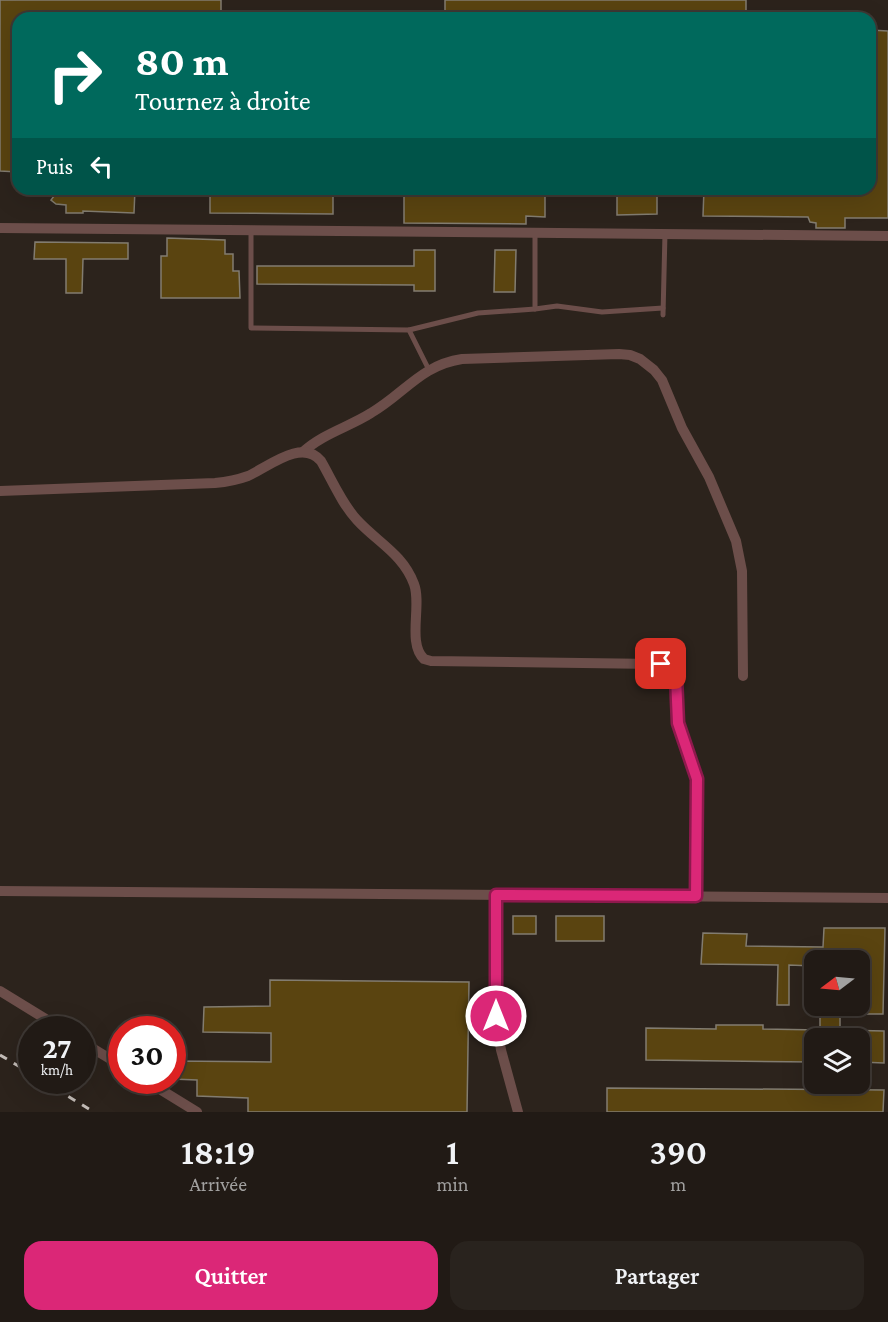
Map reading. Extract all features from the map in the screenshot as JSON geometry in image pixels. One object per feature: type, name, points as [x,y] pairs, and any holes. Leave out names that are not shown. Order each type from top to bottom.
[{"type":"street","points":[[0,228],[888,236]]},
{"type":"street","points":[[303,452],[313,444],[375,411],[413,380],[442,364],[462,360],[625,354],[639,358],[654,370],[666,387],[682,428],[709,477],[736,541],[741,563],[743,676]]},
{"type":"street","points":[[0,491],[215,483],[245,477],[288,456],[303,452],[319,457],[355,518],[391,549],[405,566],[416,589],[417,647],[424,659],[431,661],[656,664],[671,670],[677,681],[679,729],[695,772],[697,785],[696,896]]},
{"type":"street","points":[[0,891],[888,898]]},
{"type":"street","points":[[496,895],[497,1024],[501,1050],[518,1112]]},
{"type":"street","points":[[0,991],[41,1016]]},
{"type":"street","points":[[168,1094],[197,1112]]},
{"type":"lane","points":[[251,231],[251,328],[409,330],[478,313],[557,306],[602,312],[663,308]]},
{"type":"lane","points":[[534,309],[535,232]]},
{"type":"lane","points":[[663,315],[664,233]]},
{"type":"lane","points":[[409,330],[429,370]]},
{"type":"building","points":[[0,0],[221,0],[221,12],[12,12],[12,172],[0,171]]},
{"type":"building","points":[[445,0],[746,0],[746,12],[445,12]]},
{"type":"building","points":[[876,30],[888,31],[888,218],[845,218],[845,228],[816,228],[816,223],[810,222],[808,217],[703,216],[704,195],[876,195]]},
{"type":"building","points":[[135,195],[134,213],[83,211],[83,213],[66,213],[66,205],[56,204],[51,200],[54,196]]},
{"type":"building","points":[[210,195],[333,195],[333,214],[210,213]]},
{"type":"building","points":[[404,195],[545,196],[545,217],[526,216],[526,224],[404,223]]},
{"type":"building","points":[[617,195],[657,195],[657,214],[617,215]]},
{"type":"building","points":[[167,238],[225,240],[225,254],[233,254],[233,271],[239,271],[240,298],[161,298],[161,256],[167,256]]},
{"type":"building","points":[[35,242],[128,243],[128,259],[83,259],[82,293],[66,293],[66,259],[34,259]]},
{"type":"building","points":[[414,250],[435,250],[435,291],[414,291],[414,285],[257,284],[257,266],[414,266]]},
{"type":"building","points":[[495,250],[516,250],[515,292],[494,292]]},
{"type":"building","points":[[513,916],[536,916],[536,934],[513,934]]},
{"type":"building","points":[[556,916],[604,916],[604,941],[556,941]]},
{"type":"building","points":[[824,928],[885,928],[883,1014],[870,1014],[870,950],[804,950],[804,966],[789,965],[789,1005],[777,1005],[778,965],[701,964],[703,933],[747,934],[746,946],[823,947]]},
{"type":"building","points":[[270,980],[469,982],[467,1112],[248,1112],[248,1098],[197,1096],[197,1080],[186,1080],[186,1061],[271,1062],[271,1033],[203,1032],[204,1007],[270,1006]]},
{"type":"building","points":[[820,1016],[840,1016],[840,1028],[820,1028]]},
{"type":"building","points":[[716,1025],[763,1025],[763,1029],[804,1030],[804,1062],[646,1060],[646,1028],[716,1029]]},
{"type":"building","points":[[870,1031],[884,1031],[884,1063],[870,1062]]},
{"type":"building","points":[[607,1088],[804,1089],[804,1094],[870,1094],[870,1090],[884,1090],[883,1112],[607,1112]]},
{"type":"railway","points":[[0,1055],[18,1066]]},
{"type":"railway","points":[[64,1094],[94,1112]]},
{"type":"route","points":[[496,1016],[496,895],[696,896],[697,779],[678,723],[676,677],[668,667],[661,664]]}]
